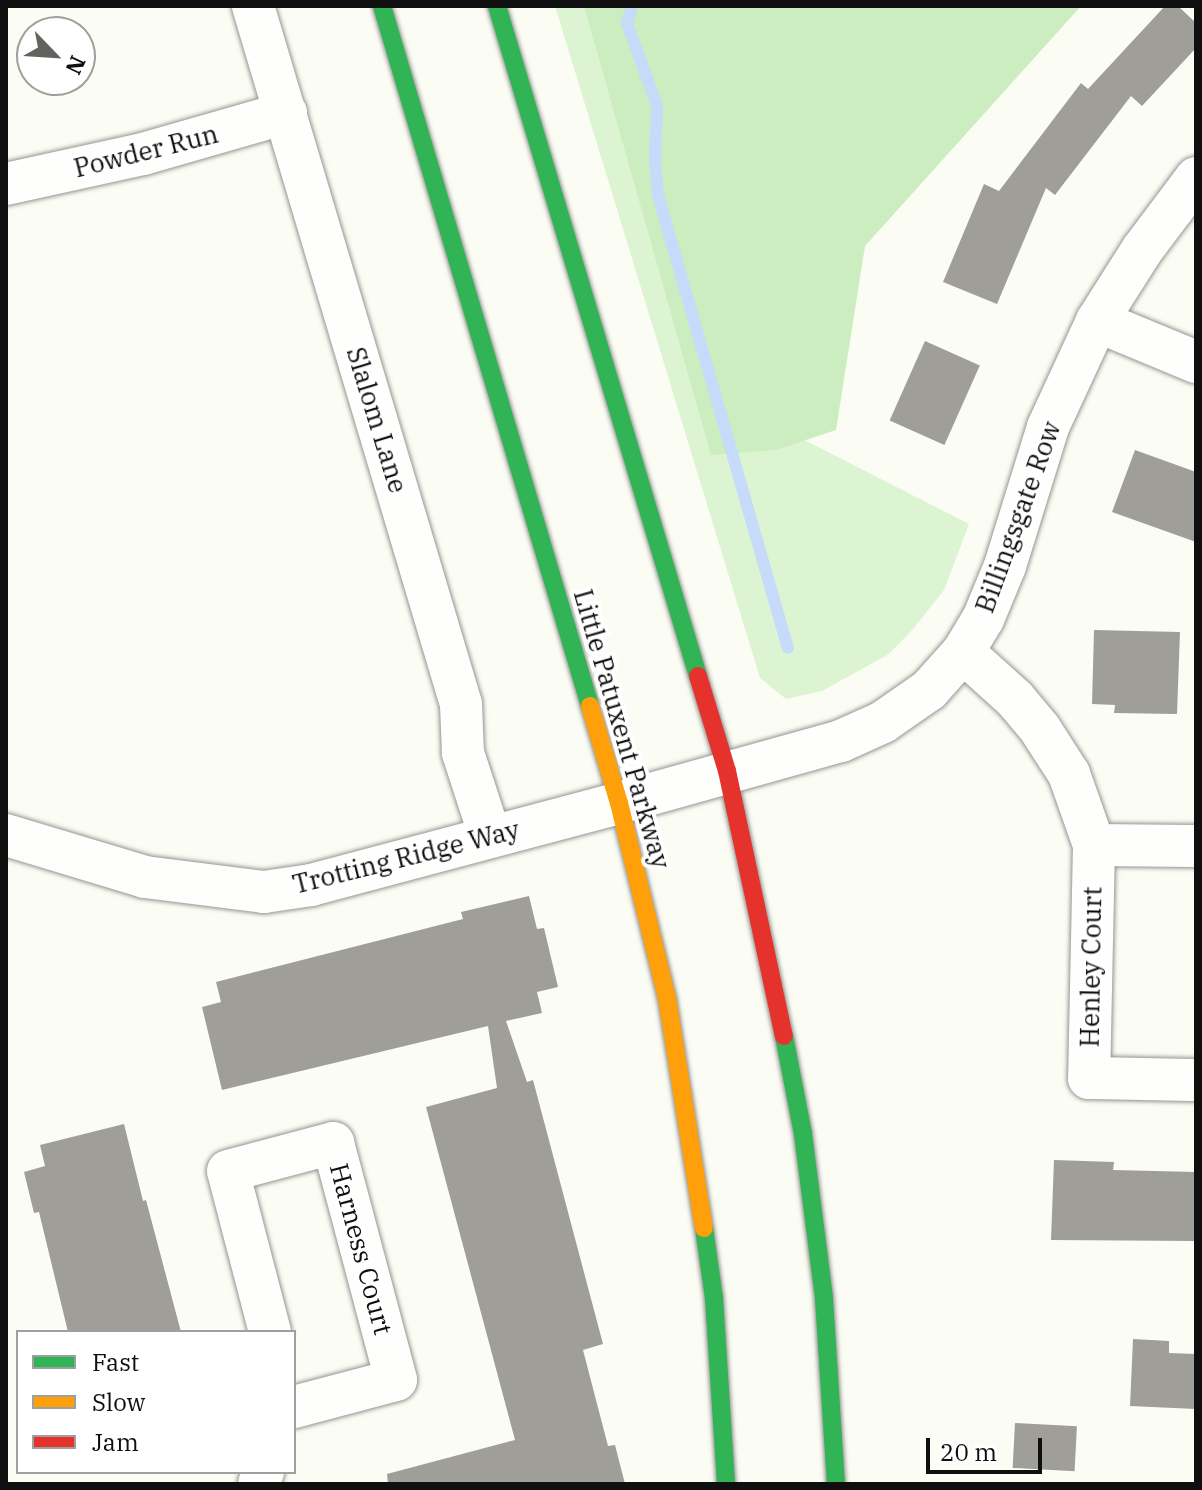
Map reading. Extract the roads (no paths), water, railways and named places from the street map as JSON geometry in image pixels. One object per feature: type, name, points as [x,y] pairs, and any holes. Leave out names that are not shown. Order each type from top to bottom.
[{"type":"street","name":"Slalom Lane","points":[[253,6],[461,704],[463,753],[490,836]]},
{"type":"street","name":"Little Patuxent Parkway","points":[[382,6],[619,803],[667,998],[692,1140],[714,1298],[726,1484]]},
{"type":"street","points":[[497,6],[727,771],[775,986],[803,1134],[824,1299],[836,1484]]},
{"type":"street","name":"Powder Run","points":[[6,184],[143,154],[286,113]]},
{"type":"street","name":"Billingsgate Row","points":[[619,803],[841,741],[883,722],[929,690],[963,652],[983,619],[1005,566],[1048,427],[1097,321],[1142,250],[1196,178]]},
{"type":"street","points":[[1097,321],[1196,362]]},
{"type":"street","name":"Henley Court","points":[[963,652],[1015,699],[1040,729],[1069,774],[1094,845],[1089,1078],[1196,1080]]},
{"type":"street","name":"Trotting Ridge Way","points":[[6,835],[145,877],[264,892],[311,885],[619,803]]},
{"type":"street","points":[[1094,845],[1196,846]]},
{"type":"street","name":"Harness Court","points":[[269,1330],[228,1171],[333,1143],[396,1380],[296,1406]]},
{"type":"waterway","points":[[632,6],[627,23],[657,106],[655,161],[658,195],[788,648]]}]
